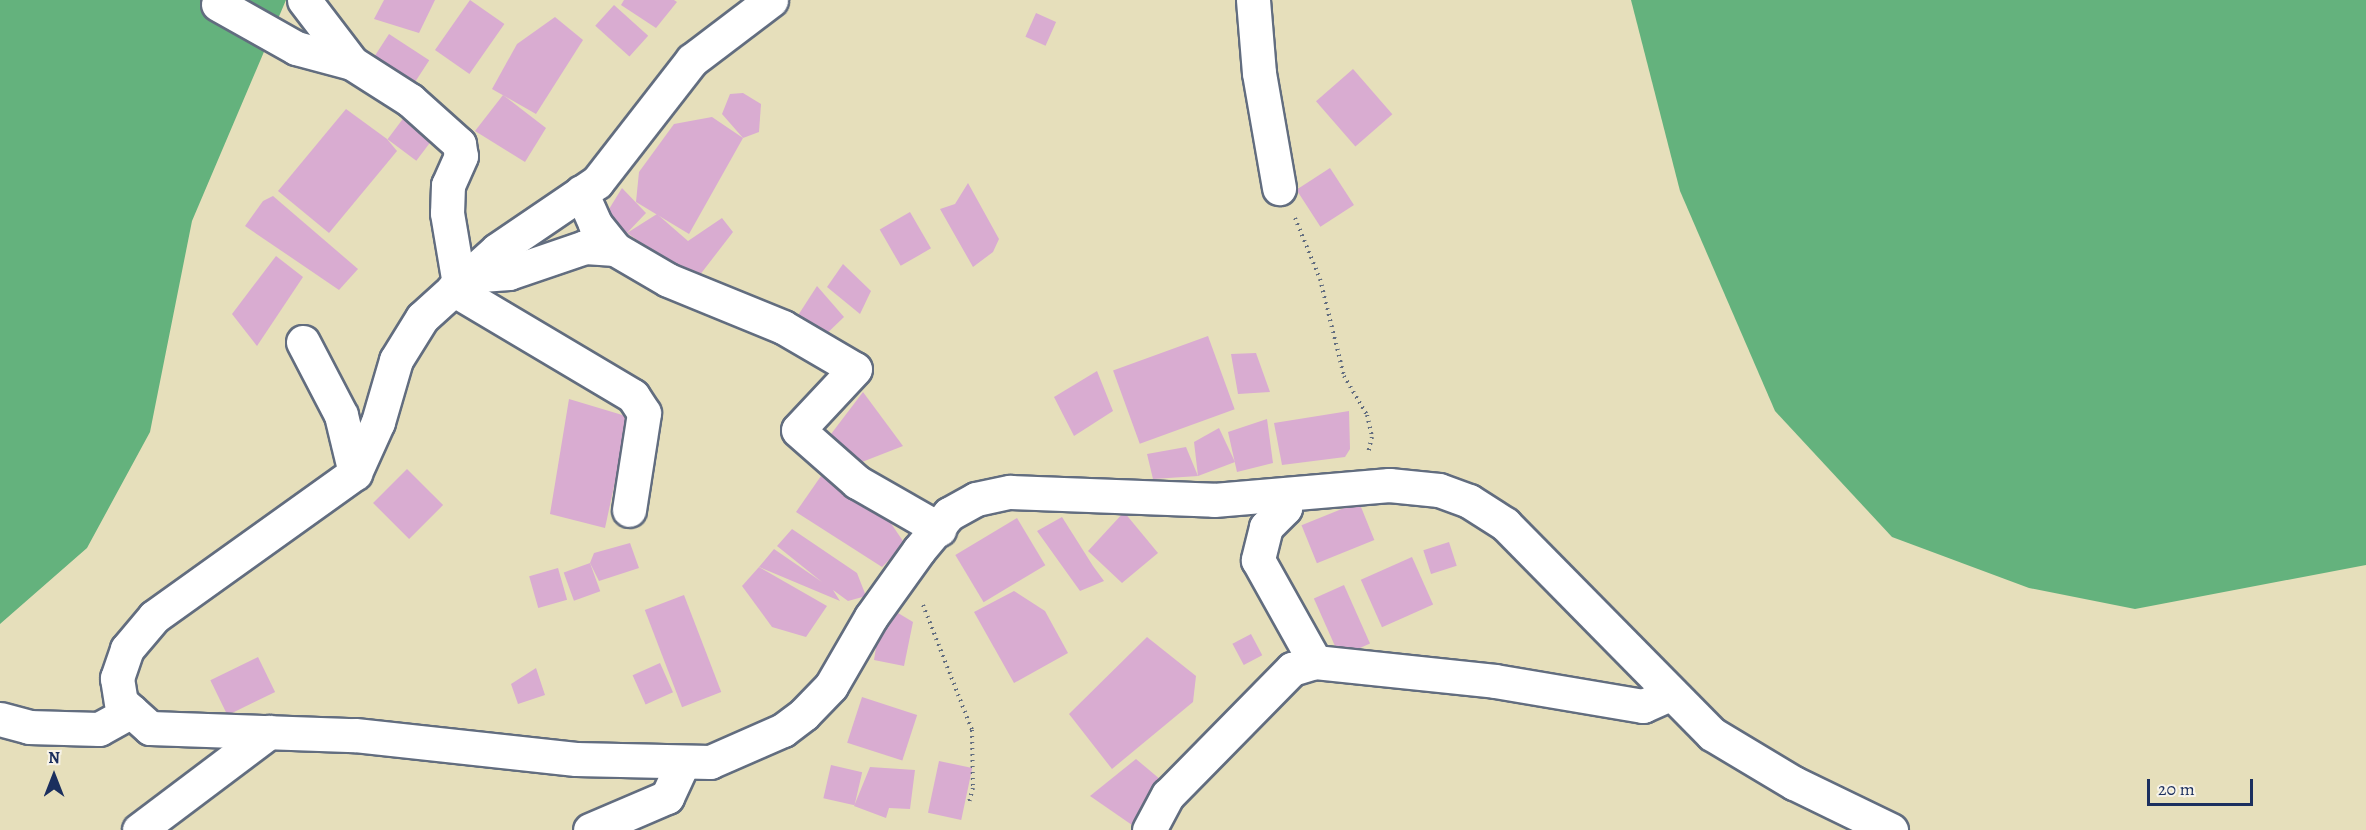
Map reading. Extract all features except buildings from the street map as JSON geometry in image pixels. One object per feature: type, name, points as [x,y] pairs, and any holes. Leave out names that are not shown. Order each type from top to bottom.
[{"type":"street","points":[[304,0],[351,63]]},
{"type":"street","points":[[771,0],[692,60],[597,182],[497,250],[422,318],[396,360],[378,422],[355,473],[154,617],[127,649],[117,678],[122,702],[150,728],[355,735],[576,759],[710,762],[783,730],[804,714],[831,686],[871,617],[919,550],[950,514],[976,499],[1010,492],[1214,500],[1389,485],[1439,490],[1468,501],[1505,524],[1670,694],[1712,734],[1794,783],[1891,830]]},
{"type":"street","points":[[1253,0],[1259,73],[1280,188]]},
{"type":"street","points":[[218,4],[296,48],[351,63],[410,100],[459,144],[461,156],[448,185],[447,213],[460,283],[633,396],[644,413],[629,510]]},
{"type":"street","points":[[581,192],[595,224],[615,249],[668,280],[783,327],[855,369],[798,430],[857,482],[939,529]]},
{"type":"street","points":[[460,283],[509,273],[585,247],[615,249]]},
{"type":"street","points":[[303,342],[341,415],[355,473]]},
{"type":"street","points":[[1283,495],[1285,508],[1266,527],[1258,560],[1314,662]]},
{"type":"street","points":[[1149,830],[1168,795],[1292,669],[1314,662],[1495,681],[1643,706],[1670,694]]},
{"type":"street","points":[[0,719],[29,727],[99,729],[131,711]]},
{"type":"street","points":[[139,830],[269,732]]},
{"type":"street","points":[[590,830],[667,797],[683,763]]},
{"type":"path","points":[[1280,188],[1320,279],[1344,376],[1367,415],[1372,437],[1366,461]]},
{"type":"path","points":[[920,597],[972,730],[973,788],[969,802]]},
{"type":"green space","points":[[0,0],[286,0],[192,221],[150,432],[87,548],[0,624]]},
{"type":"green space","points":[[1631,0],[2366,0],[2366,565],[2135,609],[2029,588],[1892,537],[1775,411],[1680,191]]}]
